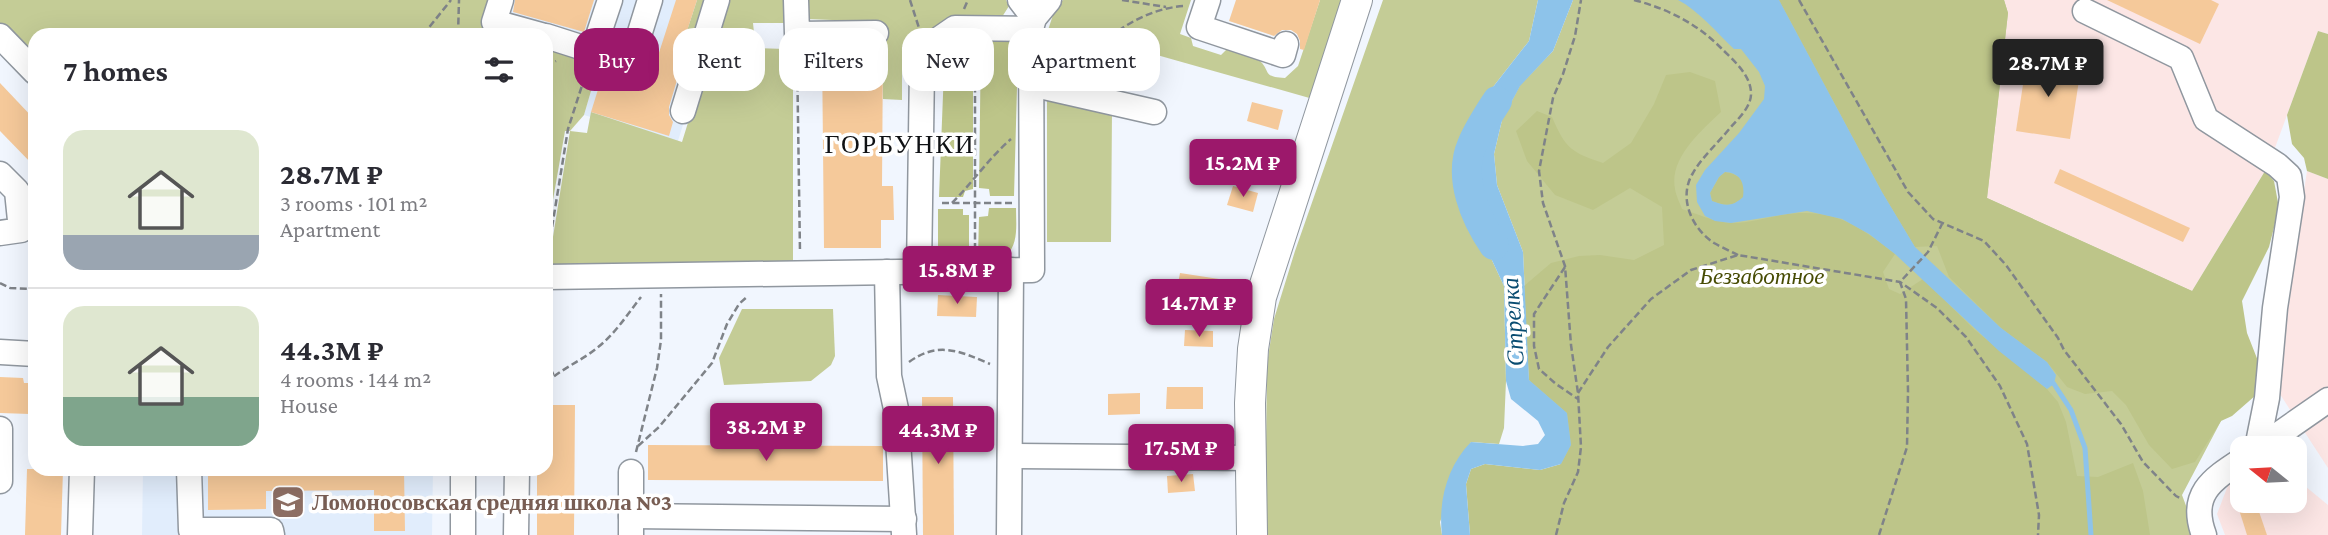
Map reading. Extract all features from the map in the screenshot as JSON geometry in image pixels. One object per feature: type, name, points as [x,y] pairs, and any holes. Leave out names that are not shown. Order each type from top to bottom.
[{"type":"main road","points":[[1252,535],[1253,349],[1261,297],[1357,0]]},
{"type":"street","points":[[501,0],[494,22],[516,28]]},
{"type":"street","points":[[553,38],[593,51],[610,0]]},
{"type":"street","points":[[641,28],[650,0]]},
{"type":"street","points":[[684,111],[717,0]]},
{"type":"street","points":[[796,0],[797,28]]},
{"type":"street","points":[[1197,3],[1199,27],[1283,55],[1286,44]]},
{"type":"street","points":[[2085,11],[2181,58],[2206,119],[2277,165],[2289,176],[2292,197],[2275,308],[2267,398],[2260,436]]},
{"type":"street","points":[[955,28],[975,27],[1034,12]]},
{"type":"street","points":[[0,36],[28,65]]},
{"type":"street","points":[[919,271],[922,91]]},
{"type":"street","points":[[553,277],[1032,270],[1032,203],[1041,91]]},
{"type":"street","points":[[1062,91],[1154,113]]},
{"type":"street","points":[[0,174],[17,191],[21,230],[0,233]]},
{"type":"street","points":[[1009,535],[1011,270]]},
{"type":"street","points":[[631,472],[631,526],[904,527],[896,409],[889,376],[887,272]]},
{"type":"street","points":[[0,352],[28,352]]},
{"type":"street","points":[[2276,436],[2328,400]]},
{"type":"street","points":[[0,429],[0,481]]},
{"type":"street","points":[[1010,456],[1251,458]]},
{"type":"street","points":[[2204,535],[2198,520],[2201,495],[2214,479],[2230,468]]},
{"type":"street","points":[[80,535],[82,476]]},
{"type":"street","points":[[189,476],[191,530],[271,530],[272,535]]},
{"type":"street","points":[[463,476],[463,535]]},
{"type":"street","points":[[516,535],[517,476]]},
{"type":"path","points":[[429,28],[451,0]]},
{"type":"path","points":[[458,28],[459,0]]},
{"type":"path","points":[[910,0],[919,28]]},
{"type":"path","points":[[1122,0],[1169,7]]},
{"type":"path","points":[[1556,535],[1564,503],[1578,472],[1581,447],[1565,266],[1543,202],[1539,171],[1553,98],[1567,61],[1581,0]]},
{"type":"path","points":[[1634,0],[1660,7],[1698,29],[1741,69],[1751,91],[1742,115],[1704,158],[1686,188],[1689,213],[1699,227],[1712,241],[1738,255],[1900,282],[1937,308],[1966,337],[2000,386],[2027,444],[2039,515],[2038,535]]},
{"type":"path","points":[[1799,0],[1908,192],[1927,213],[1942,224],[1984,241],[2007,265],[2064,350],[2121,424],[2136,453],[2176,496]]},
{"type":"path","points":[[1122,28],[1169,7],[1197,3]]},
{"type":"path","points":[[974,271],[975,27]]},
{"type":"path","points":[[553,219],[568,129],[580,91]]},
{"type":"path","points":[[798,91],[800,255]]},
{"type":"path","points":[[952,203],[976,180],[992,156],[1014,137]]},
{"type":"path","points":[[921,203],[1032,203]]},
{"type":"path","points":[[1900,282],[1928,252],[1942,224]]},
{"type":"path","points":[[1578,393],[1608,348],[1651,299],[1691,270],[1738,255]]},
{"type":"path","points":[[1565,266],[1534,314],[1534,346],[1539,369],[1578,398]]},
{"type":"path","points":[[638,446],[659,427],[712,363],[727,324],[739,304],[769,274]]},
{"type":"path","points":[[1879,535],[1907,447],[1909,391],[1906,299],[1900,282]]},
{"type":"path","points":[[0,283],[10,288],[28,289]]},
{"type":"path","points":[[554,376],[585,358],[613,334],[646,292]]},
{"type":"path","points":[[631,472],[657,368],[661,340],[661,292]]},
{"type":"path","points":[[889,376],[920,354],[937,349],[957,350],[993,365],[1011,377]]},
{"type":"shaded area","points":[[496,0],[722,0],[713,28],[673,28],[673,91],[694,91],[677,144],[584,115],[591,91],[659,91],[659,28],[574,28],[574,52],[553,46],[553,28],[514,28]]},
{"type":"shaded area","points":[[2004,0],[2328,0],[2328,34],[2318,31],[2269,164],[2192,291],[1987,198],[2008,13]]},
{"type":"shaded area","points":[[2307,171],[2328,179],[2328,468],[2274,385]]},
{"type":"shaded area","name":"Ломоносовская средняя школа №3","points":[[143,476],[433,476],[432,535],[142,535]]},
{"type":"shaded area","points":[[2230,480],[2230,513],[2307,513],[2307,488],[2328,505],[2328,535],[2225,535],[2217,514]]},
{"type":"green space","points":[[0,0],[496,0],[514,28],[28,28],[28,55],[0,26]]},
{"type":"green space","points":[[697,0],[704,0],[695,28],[688,28]]},
{"type":"green space","points":[[726,0],[791,0],[791,23],[753,23],[754,28],[717,28]]},
{"type":"green space","points":[[801,0],[1006,0],[1009,6],[1002,17],[971,28],[902,28],[902,100],[883,99],[883,91],[888,91],[888,28],[882,28],[882,22],[807,19]]},
{"type":"green space","points":[[1063,0],[1191,0],[1180,34],[1191,38],[1193,46],[1221,55],[1230,46],[1255,57],[1270,75],[1285,78],[1298,66],[1320,0],[1344,0],[1313,99],[1160,56],[1160,28],[1049,28],[1055,9]]},
{"type":"green space","points":[[1383,0],[1538,0],[1529,41],[1493,87],[1473,149],[1469,193],[1483,241],[1504,286],[1504,428],[1499,444],[1471,442],[1440,522],[1442,535],[1265,535],[1267,364],[1274,319],[1295,251]]},
{"type":"green space","name":"Беззаботное","points":[[1573,0],[2004,0],[2008,13],[1987,198],[2192,291],[2221,421],[2182,495],[2197,535],[1470,535],[1561,464],[1529,380],[1523,252],[1497,185],[1494,154],[1502,120],[1520,85],[1553,51]]},
{"type":"green space","points":[[1779,0],[2004,0],[2008,13],[1987,198],[2192,291],[2265,171],[2274,181],[2279,208],[2269,247],[2242,301],[2247,333],[2260,366],[2256,395],[2232,416],[2221,421],[2195,462],[2172,469],[2149,445],[2126,405],[2112,391],[2085,394],[2067,387],[2047,362],[2001,328],[1949,277],[1937,246],[1915,247],[1882,192]]},
{"type":"green space","points":[[2318,31],[2328,34],[2328,179],[2307,171],[2304,158],[2292,144],[2287,115]]},
{"type":"green space","points":[[994,38],[1008,40],[1008,91],[1017,91],[1014,196],[990,196],[989,189],[979,188],[980,91],[994,91]]},
{"type":"green space","points":[[553,45],[574,52],[574,91],[591,91],[584,115],[570,131],[565,131],[553,200]]},
{"type":"green space","points":[[765,48],[779,49],[779,91],[793,91],[793,264],[553,268],[553,237],[570,131],[587,133],[591,112],[682,142],[698,91],[765,91]]},
{"type":"green space","points":[[1690,72],[1715,81],[1721,112],[1688,146],[1677,167],[1675,189],[1682,209],[1729,223],[1800,213],[1830,216],[1868,234],[1895,254],[1883,272],[1889,289],[1900,294],[1923,279],[1975,330],[2047,389],[2058,402],[2066,422],[2077,476],[2098,477],[2133,463],[2143,491],[2150,535],[1470,535],[1466,484],[1471,469],[1485,464],[1540,470],[1561,464],[1571,445],[1567,413],[1529,380],[1524,286],[1551,263],[1579,256],[1600,255],[1634,260],[1664,245],[1662,207],[1630,188],[1593,210],[1555,195],[1527,161],[1516,131],[1537,111],[1552,117],[1561,136],[1576,152],[1603,163],[1631,143],[1654,104],[1666,75]]},
{"type":"green space","points":[[943,91],[973,91],[973,189],[965,191],[963,197],[939,197]]},
{"type":"green space","points":[[1047,91],[1104,91],[1112,110],[1111,242],[1047,242]]},
{"type":"green space","points":[[1725,172],[1738,177],[1744,187],[1744,197],[1729,205],[1712,201],[1710,193]]},
{"type":"green space","points":[[989,208],[1016,208],[1015,241],[1005,257],[978,257],[979,217],[988,216]]},
{"type":"green space","points":[[938,209],[963,209],[963,215],[969,215],[969,258],[947,258],[938,250]]},
{"type":"green space","points":[[742,309],[833,309],[835,356],[831,365],[811,381],[724,385],[719,358]]},
{"type":"water","points":[[1538,0],[1573,0],[1553,51],[1520,86],[1502,120],[1494,154],[1497,185],[1523,252],[1529,380],[1567,413],[1571,445],[1561,464],[1540,470],[1485,464],[1471,469],[1466,484],[1470,535],[1442,535],[1441,510],[1446,485],[1456,462],[1471,442],[1523,446],[1538,444],[1545,435],[1538,421],[1511,399],[1506,381],[1504,286],[1483,241],[1469,193],[1473,149],[1493,87],[1529,41]]},
{"type":"water","points":[[1678,0],[1779,0],[1882,192],[1915,247],[2001,328],[2047,362],[2056,375],[2054,384],[2047,389],[1999,351],[1895,254],[1869,234],[1842,219],[1807,211],[1731,223],[1715,221],[1705,216],[1697,202],[1696,185],[1705,170],[1739,133],[1764,99],[1765,86],[1759,72],[1741,49],[1734,49]],"holes":[[[1725,172],[1738,176],[1743,187],[1743,197],[1729,205],[1712,201],[1710,193]]]},
{"type":"building","points":[[515,0],[594,0],[585,28],[574,29],[513,12]]},
{"type":"building","points":[[676,0],[697,0],[688,28],[673,28],[674,91],[669,115],[673,122],[669,136],[591,112],[598,91],[659,91],[659,53]]},
{"type":"building","points":[[1236,0],[1320,0],[1304,50],[1300,49],[1297,34],[1291,30],[1282,30],[1274,36],[1229,21]]},
{"type":"building","points":[[2107,0],[2211,0],[2219,4],[2200,44]]},
{"type":"building","points":[[2027,58],[2081,67],[2070,139],[2016,131]]},
{"type":"building","points":[[0,83],[28,113],[28,160],[0,131]]},
{"type":"building","points":[[822,91],[883,91],[882,186],[893,186],[894,220],[881,220],[881,248],[824,248]]},
{"type":"building","points":[[1252,102],[1283,110],[1278,130],[1247,121]]},
{"type":"building","points":[[2060,169],[2190,228],[2183,242],[2054,183]]},
{"type":"building","points":[[1233,186],[1258,193],[1253,212],[1227,205]]},
{"type":"building","points":[[1180,273],[1219,279],[1216,300],[1176,294]]},
{"type":"building","points":[[938,295],[977,297],[976,317],[937,316]]},
{"type":"building","points":[[1185,330],[1213,331],[1213,347],[1184,346]]},
{"type":"building","points":[[0,377],[23,378],[24,383],[28,383],[28,414],[0,413]]},
{"type":"building","points":[[1167,387],[1203,387],[1203,409],[1166,409]]},
{"type":"building","points":[[1140,393],[1140,414],[1108,415],[1108,394]]},
{"type":"building","points":[[922,397],[953,397],[954,535],[923,535]]},
{"type":"building","points":[[553,405],[575,405],[574,535],[537,535],[537,476],[553,476]]},
{"type":"building","points":[[648,445],[883,446],[883,481],[648,480]]},
{"type":"building","points":[[27,469],[28,476],[63,476],[61,535],[25,535]]},
{"type":"building","points":[[1193,474],[1195,491],[1168,493],[1167,476]]},
{"type":"building","points":[[208,476],[404,476],[405,531],[374,531],[374,490],[266,491],[266,509],[208,510]]},
{"type":"building","points":[[2240,513],[2259,513],[2267,535],[2247,535]]},
{"type":"waterway","name":"Стрелка","points":[[1494,245],[1475,210],[1467,170],[1474,139],[1497,101]]},
{"type":"waterway","points":[[2054,384],[2071,410],[2085,448],[2091,535]]},
{"type":"place","name":"Ломоносовская средняя школа №3","points":[[288,502]]},
{"type":"district","name":"ГОРБУНКИ","points":[[900,144]]}]
